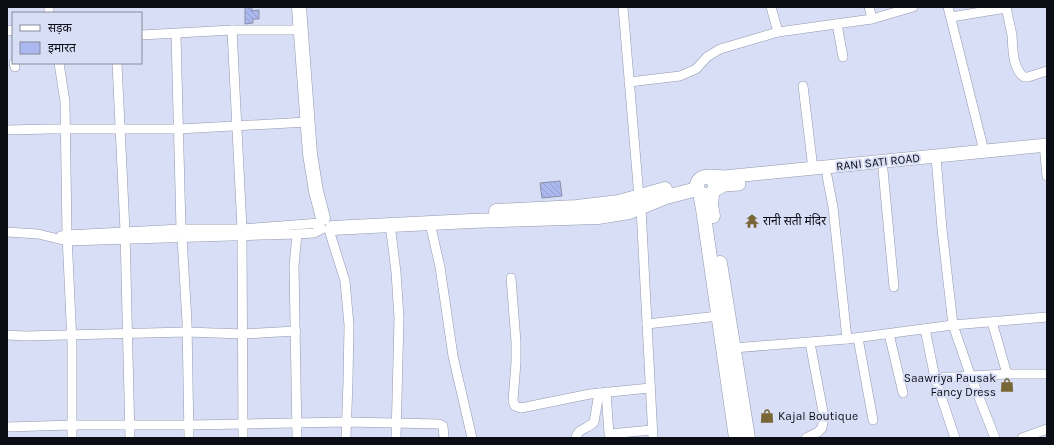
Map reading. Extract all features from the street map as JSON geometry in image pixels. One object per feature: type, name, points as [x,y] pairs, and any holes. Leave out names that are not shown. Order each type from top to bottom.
[{"type":"main road","points":[[299,7],[308,122],[316,191],[327,224]]},
{"type":"main road","points":[[308,7],[320,171],[327,224]]},
{"type":"main road","points":[[327,224],[430,223],[598,217],[620,214],[640,202],[676,185],[705,187]]},
{"type":"main road","points":[[705,187],[703,209],[736,438]]},
{"type":"main road","points":[[705,187],[711,205],[748,438]]},
{"type":"main road","points":[[327,224],[379,216],[640,202]]},
{"type":"street","points":[[602,392],[609,434],[652,434],[640,202],[623,7]]},
{"type":"street","points":[[771,7],[778,32]]},
{"type":"street","points":[[869,7],[872,19]]},
{"type":"street","points":[[629,82],[680,76],[696,69],[707,56],[720,48],[778,32],[872,19],[913,7]]},
{"type":"street","points":[[948,7],[984,150]]},
{"type":"street","points":[[951,17],[1006,7],[1012,35],[1014,57],[1020,74],[1028,77],[1047,71]]},
{"type":"street","points":[[837,24],[843,57]]},
{"type":"street","points":[[142,35],[232,30],[300,30]]},
{"type":"street","points":[[232,30],[242,233],[243,438]]},
{"type":"street","points":[[176,34],[182,233],[187,332],[189,438]]},
{"type":"street","points":[[59,64],[65,102],[66,129],[67,238],[72,335],[72,438]]},
{"type":"street","points":[[117,64],[125,235],[130,438]]},
{"type":"street","points":[[803,86],[813,169]]},
{"type":"street","points":[[7,130],[120,128],[179,129],[308,122]]},
{"type":"street","points":[[705,187],[883,170],[936,161],[1046,149],[1047,176]]},
{"type":"street","name":"RANI SATI ROAD","points":[[705,187],[724,177],[813,169],[936,161],[984,150],[1046,149]]},
{"type":"street","points":[[936,161],[953,326],[995,438]]},
{"type":"street","points":[[883,170],[894,288]]},
{"type":"street","points":[[827,176],[833,207],[847,339]]},
{"type":"street","points":[[430,223],[440,267],[453,356],[472,438]]},
{"type":"street","points":[[242,233],[327,224]]},
{"type":"street","points":[[7,232],[38,234],[56,238],[182,233],[297,234],[314,233],[327,224]]},
{"type":"street","points":[[327,224],[344,281],[349,332],[346,438]]},
{"type":"street","points":[[390,224],[396,272],[399,318],[396,438]]},
{"type":"street","points":[[297,234],[294,266],[297,438]]},
{"type":"street","points":[[511,278],[516,342],[516,362],[513,391],[513,401],[515,406],[521,408],[602,392],[650,388]]},
{"type":"street","points":[[647,324],[718,316]]},
{"type":"street","points":[[734,348],[858,338],[925,329],[1047,317]]},
{"type":"street","points":[[992,322],[1007,374]]},
{"type":"street","points":[[925,329],[935,378],[955,438]]},
{"type":"street","points":[[7,335],[25,336],[187,332],[243,334],[296,331]]},
{"type":"street","points":[[889,334],[903,393]]},
{"type":"street","points":[[858,338],[873,420]]},
{"type":"street","points":[[806,438],[818,432],[822,428],[824,417],[810,342]]},
{"type":"street","points":[[935,378],[1007,374],[1047,374]]},
{"type":"street","points":[[576,438],[580,430],[594,422],[602,392]]},
{"type":"street","points":[[7,427],[72,425],[297,424],[347,422],[439,424],[443,426],[444,438]]},
{"type":"street","points":[[1022,438],[1047,429]]},
{"type":"building","points":[[245,7],[252,7],[252,11],[259,10],[259,19],[253,19],[253,23],[245,24]]},
{"type":"building","points":[[560,181],[562,196],[542,198],[540,183]]},
{"type":"place","name":"रानी सती मंदिर","points":[[752,221]]},
{"type":"place","name":"Saawriya Pausak Fancy Dress","points":[[1007,385]]},
{"type":"place","name":"Kajal Boutique","points":[[767,416]]}]
